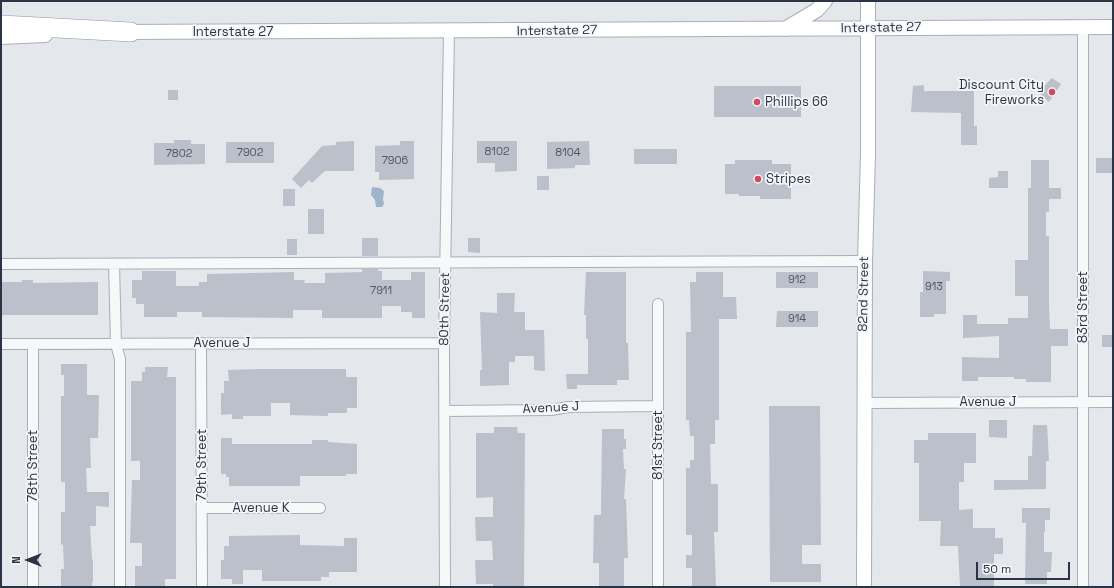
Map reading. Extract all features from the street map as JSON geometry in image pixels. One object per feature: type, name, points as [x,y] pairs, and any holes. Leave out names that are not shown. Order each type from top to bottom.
[{"type":"highway","points":[[1,25],[131,32]]},
{"type":"main road","points":[[784,29],[817,10],[825,1]]},
{"type":"main road","name":"82nd Street","points":[[864,587],[864,403],[865,261],[868,154],[868,1]]},
{"type":"main road","name":"Interstate 27","points":[[1,37],[131,32],[1113,27]]},
{"type":"street","name":"83rd Street","points":[[1082,27],[1083,587]]},
{"type":"street","name":"80th Street","points":[[445,587],[444,343],[449,31]]},
{"type":"street","points":[[1,264],[865,261]]},
{"type":"street","points":[[114,264],[116,344],[120,359],[120,587]]},
{"type":"street","name":"81st Street","points":[[658,304],[658,587]]},
{"type":"street","name":"79th Street","points":[[201,343],[202,587]]},
{"type":"street","name":"Avenue J","points":[[1,344],[444,343]]},
{"type":"street","name":"78th Street","points":[[33,345],[33,587]]},
{"type":"street","name":"Avenue J","points":[[864,403],[1113,402]]},
{"type":"street","name":"Avenue J","points":[[444,410],[551,410],[568,406],[658,406]]},
{"type":"street","name":"Avenue K","points":[[202,508],[320,508]]},
{"type":"water","points":[[372,187],[380,188],[384,191],[384,204],[382,207],[376,207],[375,200],[371,195]]},
{"type":"building","points":[[1052,78],[1061,84],[1049,102],[1038,92]]},
{"type":"building","points":[[924,85],[924,91],[974,91],[974,126],[977,126],[977,145],[961,145],[961,113],[911,112],[913,86]]},
{"type":"building","name":"Phillips 66","points":[[714,86],[801,86],[801,117],[714,117]]},
{"type":"building","points":[[168,90],[178,90],[178,100],[168,100]]},
{"type":"building","points":[[174,140],[191,140],[191,144],[205,144],[205,164],[154,165],[154,143],[174,143]]},
{"type":"building","points":[[354,141],[354,171],[325,171],[312,183],[309,180],[301,188],[292,179],[322,146],[336,145],[336,142]]},
{"type":"building","points":[[400,141],[414,141],[414,179],[379,180],[379,172],[375,172],[375,146],[400,145]]},
{"type":"building","points":[[477,141],[517,141],[517,171],[495,172],[495,163],[477,163]]},
{"type":"building","points":[[589,141],[590,165],[575,165],[575,168],[547,169],[547,142]]},
{"type":"building","points":[[226,142],[274,142],[274,163],[226,163]]},
{"type":"building","points":[[634,149],[677,149],[677,164],[634,164]]},
{"type":"building","points":[[1096,158],[1113,158],[1113,173],[1096,173]]},
{"type":"building","name":"Stripes","points":[[735,160],[772,160],[772,164],[791,164],[791,199],[760,199],[760,196],[725,194],[725,164],[735,164]]},
{"type":"building","points":[[1031,160],[1049,160],[1049,188],[1061,188],[1061,199],[1049,199],[1049,212],[1046,212],[1046,236],[1049,236],[1050,329],[1068,329],[1068,346],[1051,346],[1051,382],[1026,382],[1026,379],[1014,379],[1014,377],[978,377],[978,381],[962,381],[962,357],[999,358],[999,336],[963,338],[963,315],[977,315],[977,324],[1008,324],[1008,318],[1028,318],[1028,296],[1015,296],[1015,260],[1028,260],[1028,188],[1031,188]]},
{"type":"building","points":[[998,171],[1008,171],[1008,188],[989,188],[989,178],[998,177]]},
{"type":"building","points":[[537,176],[549,176],[549,190],[537,190]]},
{"type":"building","points":[[283,189],[295,189],[295,206],[283,206]]},
{"type":"building","points":[[308,209],[324,209],[324,234],[308,234]]},
{"type":"building","points":[[362,238],[378,238],[378,256],[362,256]]},
{"type":"building","points":[[468,238],[480,238],[480,253],[468,252]]},
{"type":"building","points":[[287,239],[297,239],[297,255],[287,255]]},
{"type":"building","points":[[362,269],[378,269],[378,271],[382,271],[382,280],[411,280],[411,272],[425,272],[425,318],[412,318],[412,312],[401,312],[401,306],[382,306],[382,318],[322,318],[322,310],[293,310],[293,318],[202,317],[202,312],[177,312],[177,317],[144,317],[144,304],[136,304],[136,298],[132,298],[132,280],[142,280],[142,271],[176,271],[176,286],[199,286],[199,282],[207,282],[207,274],[294,272],[294,280],[305,280],[304,283],[325,283],[325,273],[362,272]]},
{"type":"building","points":[[923,271],[950,272],[950,281],[946,281],[946,314],[934,314],[934,317],[920,317],[920,292],[923,292]]},
{"type":"building","points":[[586,272],[626,272],[626,343],[628,343],[629,380],[617,380],[617,385],[577,385],[577,389],[567,389],[566,374],[588,374],[588,339],[586,339],[586,315],[584,315]]},
{"type":"building","points":[[696,272],[723,272],[723,297],[736,297],[737,319],[719,319],[719,420],[715,420],[715,444],[710,444],[711,484],[718,484],[718,532],[714,532],[716,587],[692,587],[692,568],[686,568],[686,555],[692,555],[692,535],[686,535],[686,468],[690,468],[690,460],[694,460],[694,436],[690,436],[689,420],[686,420],[686,332],[691,332],[690,282],[696,282]]},
{"type":"building","points":[[776,272],[818,272],[818,288],[776,288]]},
{"type":"building","points":[[22,280],[33,280],[33,283],[98,282],[98,315],[1,315],[1,282],[22,282]]},
{"type":"building","points":[[497,293],[515,293],[514,312],[525,312],[525,330],[544,330],[545,371],[534,370],[534,356],[515,356],[515,362],[509,362],[509,385],[480,386],[480,370],[482,370],[480,312],[497,313]]},
{"type":"building","points":[[777,311],[818,311],[818,327],[776,327]]},
{"type":"building","points":[[1102,335],[1113,335],[1113,347],[1102,347]]},
{"type":"building","points":[[61,364],[87,364],[87,395],[99,395],[98,438],[90,438],[91,468],[86,468],[87,492],[109,492],[109,507],[96,506],[96,526],[90,526],[93,560],[92,587],[61,587],[61,569],[64,569],[63,544],[61,545],[61,512],[65,512],[65,482],[61,482],[61,396],[64,396],[64,375],[61,375]]},
{"type":"building","points":[[145,367],[168,367],[167,377],[176,377],[176,579],[165,579],[165,587],[135,587],[135,566],[142,566],[142,543],[130,543],[132,480],[140,480],[140,461],[131,461],[131,381],[142,381],[142,372],[145,372]]},
{"type":"building","points":[[346,369],[346,377],[357,377],[357,408],[347,408],[347,413],[328,413],[328,416],[290,415],[290,403],[271,403],[271,416],[243,416],[243,419],[232,419],[232,414],[221,415],[221,393],[224,393],[224,381],[229,381],[228,370]]},
{"type":"building","points":[[769,406],[820,406],[821,545],[802,545],[802,564],[821,564],[821,582],[770,582]]},
{"type":"building","points":[[989,420],[1007,420],[1007,438],[989,437]]},
{"type":"building","points":[[1033,425],[1047,425],[1049,461],[1046,461],[1046,489],[994,490],[994,480],[1028,480],[1028,456],[1032,456]]},
{"type":"building","points":[[494,427],[517,427],[518,433],[525,433],[524,587],[493,587],[493,584],[476,584],[475,560],[493,560],[492,541],[476,541],[475,517],[493,517],[493,497],[476,498],[476,433],[494,433]]},
{"type":"building","points":[[602,429],[624,429],[624,439],[626,439],[626,449],[623,449],[624,469],[626,469],[624,499],[626,499],[628,558],[624,558],[624,587],[599,586],[599,563],[593,563],[594,515],[601,515]]},
{"type":"building","points":[[928,433],[976,433],[976,463],[964,463],[964,482],[959,482],[959,510],[973,509],[973,528],[995,528],[995,538],[1003,538],[1003,554],[994,554],[994,587],[960,587],[958,546],[940,546],[941,521],[919,521],[919,463],[914,463],[914,440],[928,440]]},
{"type":"building","points":[[221,438],[232,438],[232,444],[312,444],[312,440],[328,440],[328,442],[357,444],[357,474],[346,474],[346,476],[300,476],[300,486],[229,486],[229,477],[226,477],[226,474],[221,474]]},
{"type":"building","points":[[1022,508],[1050,508],[1050,520],[1045,520],[1044,532],[1044,552],[1052,552],[1051,572],[1047,572],[1047,584],[1025,584],[1026,523],[1022,523]]},
{"type":"building","points":[[300,535],[300,545],[344,546],[344,538],[357,538],[357,572],[329,572],[329,577],[321,577],[321,581],[262,581],[262,570],[243,570],[243,584],[232,584],[232,579],[221,579],[221,560],[224,560],[224,546],[229,546],[229,536]]},
{"type":"place","name":"Discount City Fireworks","points":[[1052,92]]},
{"type":"place","name":"Phillips 66","points":[[757,102]]},
{"type":"place","name":"Stripes","points":[[758,179]]}]
